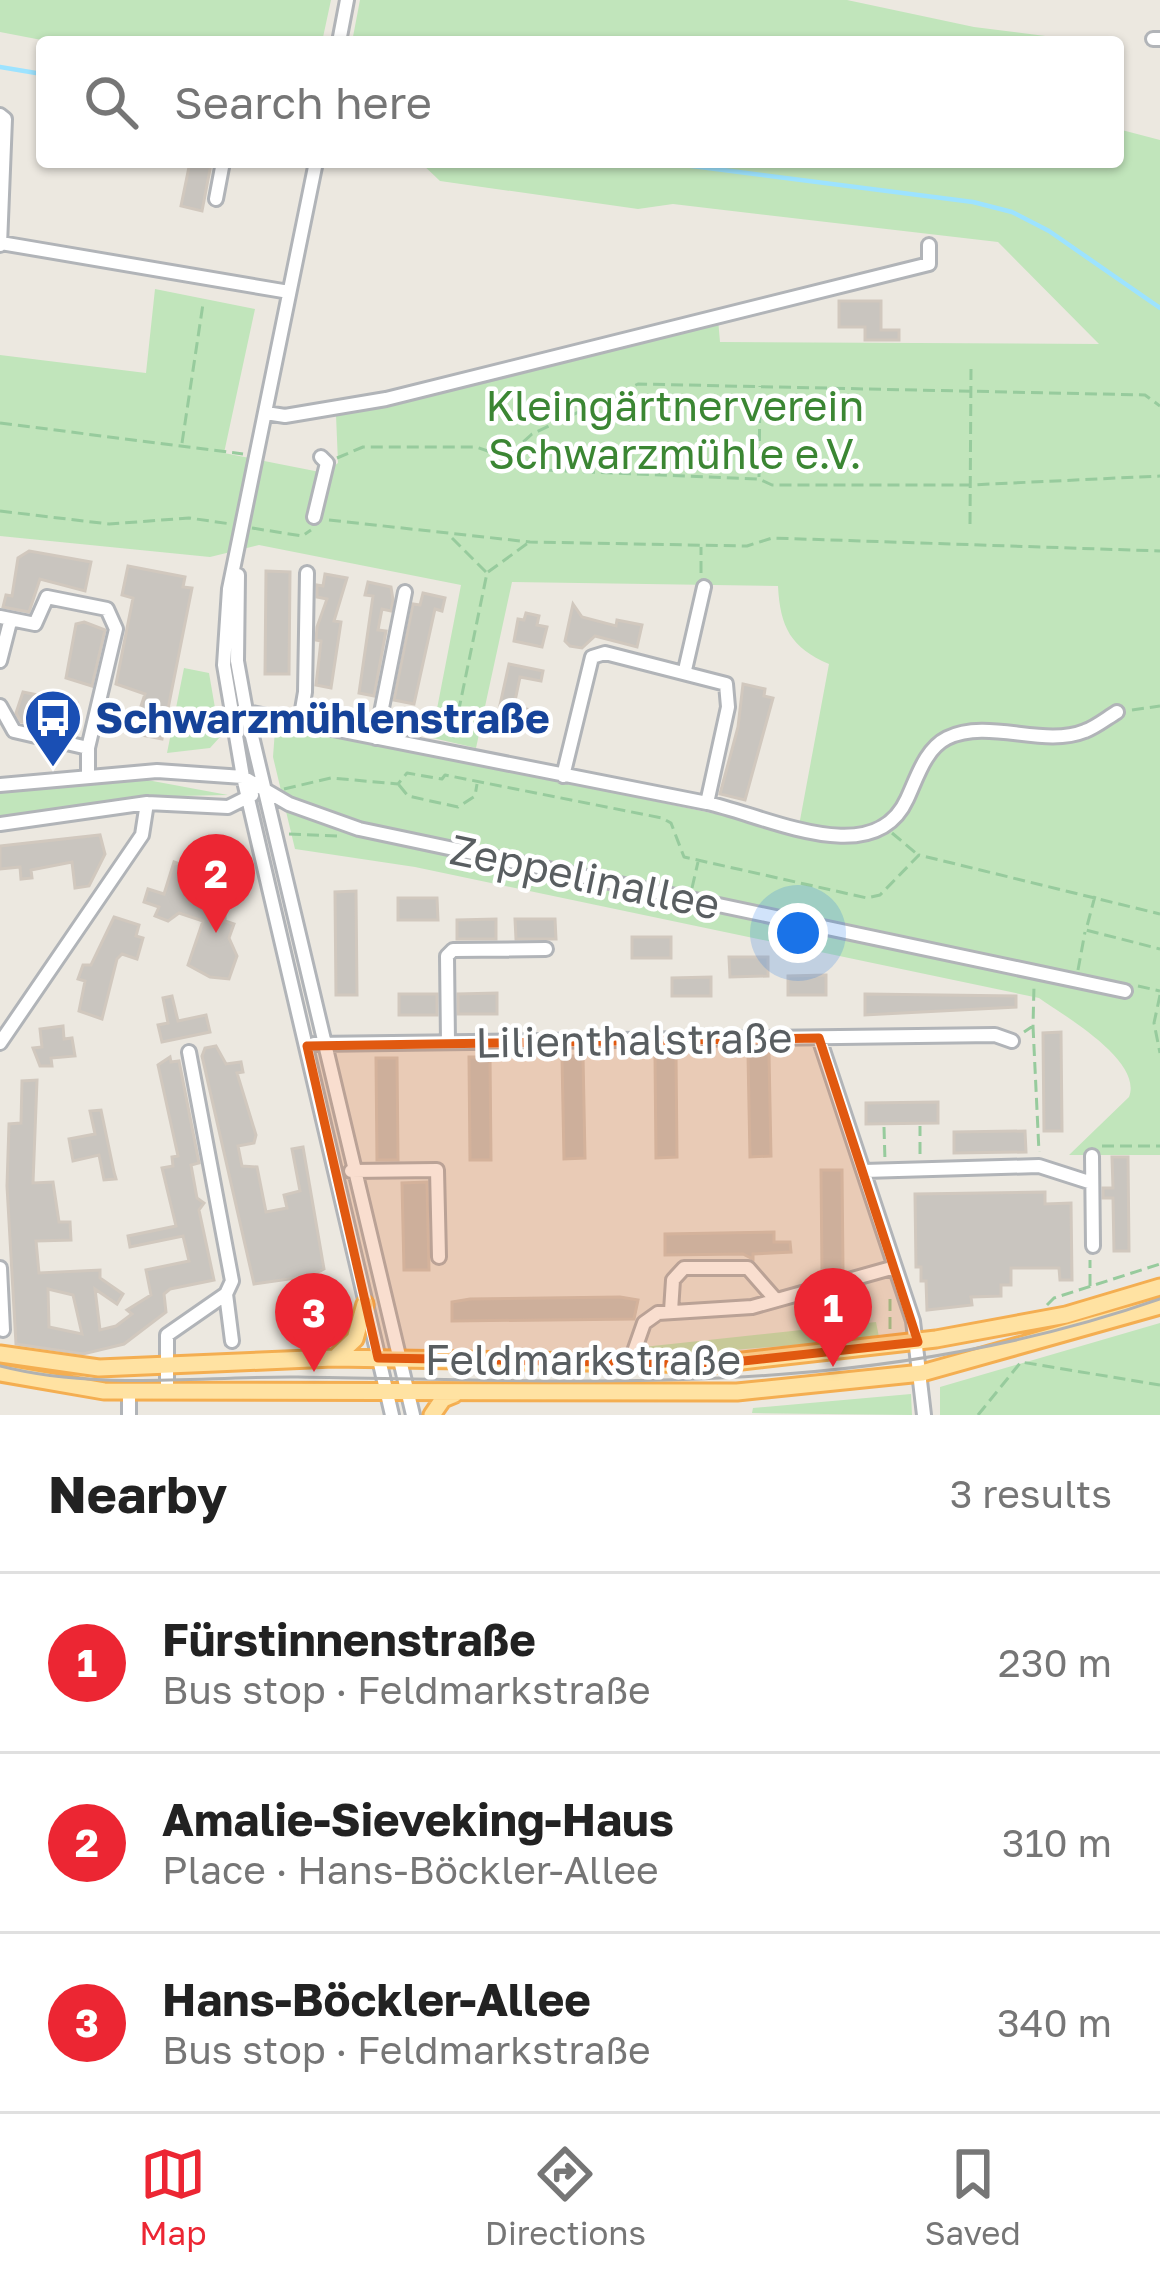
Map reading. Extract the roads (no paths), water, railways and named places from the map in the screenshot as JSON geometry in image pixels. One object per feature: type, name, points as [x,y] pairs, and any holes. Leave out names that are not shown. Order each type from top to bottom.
[{"type":"main road","name":"Feldmarkstraße","points":[[0,1354],[100,1368],[333,1358],[716,1364],[917,1342],[1066,1315],[1160,1287]]},
{"type":"main road","points":[[333,1358],[355,1339],[365,1304]]},
{"type":"main road","name":"Feldmarkstraße","points":[[0,1373],[71,1388],[129,1391],[714,1394],[922,1373],[1160,1306]]},
{"type":"main road","points":[[432,1415],[443,1399],[462,1392]]},
{"type":"street","points":[[340,36],[347,0]]},
{"type":"street","points":[[0,115],[5,119],[0,244],[290,292]]},
{"type":"street","points":[[216,199],[222,168]]},
{"type":"street","points":[[315,168],[225,616],[229,711],[248,799],[352,1171],[413,1415]]},
{"type":"street","points":[[266,413],[285,416],[386,399],[928,263],[929,245]]},
{"type":"street","points":[[314,518],[324,460]]},
{"type":"street","points":[[237,562],[237,661],[246,711],[267,792],[365,1304],[392,1415]]},
{"type":"street","points":[[300,722],[307,573]]},
{"type":"street","points":[[685,670],[704,587]]},
{"type":"street","points":[[376,737],[405,592]]},
{"type":"street","points":[[0,661],[5,620],[35,624],[47,597],[107,609],[116,629],[88,748],[88,774]]},
{"type":"street","points":[[563,776],[592,657],[605,653],[719,678],[730,693],[707,803]]},
{"type":"street","points":[[0,706],[14,730],[88,748]]},
{"type":"street","points":[[229,711],[707,803],[849,837],[887,829],[924,761],[946,738],[981,733],[1071,734],[1117,712]]},
{"type":"street","name":"Zeppelinallee","points":[[0,785],[157,771],[243,777],[267,792],[359,829],[1125,991]]},
{"type":"street","points":[[0,824],[147,803],[228,807],[267,792]]},
{"type":"street","points":[[0,1043],[142,835],[147,803]]},
{"type":"street","name":"Lilienthalstraße","points":[[448,1042],[447,956],[453,950],[546,949]]},
{"type":"street","name":"Lilienthalstraße","points":[[314,1044],[995,1035],[1012,1041]]},
{"type":"street","name":"Lilienthalstraße","points":[[819,1038],[917,1342],[924,1415]]},
{"type":"street","points":[[189,1052],[232,1267],[226,1294],[232,1341]]},
{"type":"street","points":[[1092,1156],[1093,1246]]},
{"type":"street","points":[[864,1171],[1039,1166],[1092,1183]]},
{"type":"street","points":[[352,1171],[437,1170],[439,1257]]},
{"type":"street","points":[[630,1363],[644,1323],[671,1311],[722,1311],[895,1267]]},
{"type":"street","points":[[0,1268],[3,1330]]},
{"type":"street","points":[[671,1311],[673,1280],[684,1268],[748,1268],[758,1273],[776,1300]]},
{"type":"street","points":[[167,1392],[167,1335],[226,1294]]},
{"type":"street","points":[[129,1391],[129,1415]]},
{"type":"waterway","points":[[0,67],[36,73]]},
{"type":"waterway","points":[[708,168],[973,202],[1012,212],[1049,231],[1160,308]]},
{"type":"tram line","points":[[0,1366],[111,1380],[733,1377],[946,1354],[1052,1332],[1160,1299]]},
{"type":"place","name":"Schwarzmühlenstraße","points":[[53,769]]},
{"type":"place","name":"Amalie-Sieveking-Haus","points":[[216,933]]},
{"type":"place","name":"Fürstinnenstraße","points":[[833,1367]]},
{"type":"place","name":"Hans-Böckler-Allee","points":[[314,1372]]},
{"type":"park label","name":"Kleingärtnerverein Schwarzmühle e.V.","points":[[675,430]]}]
